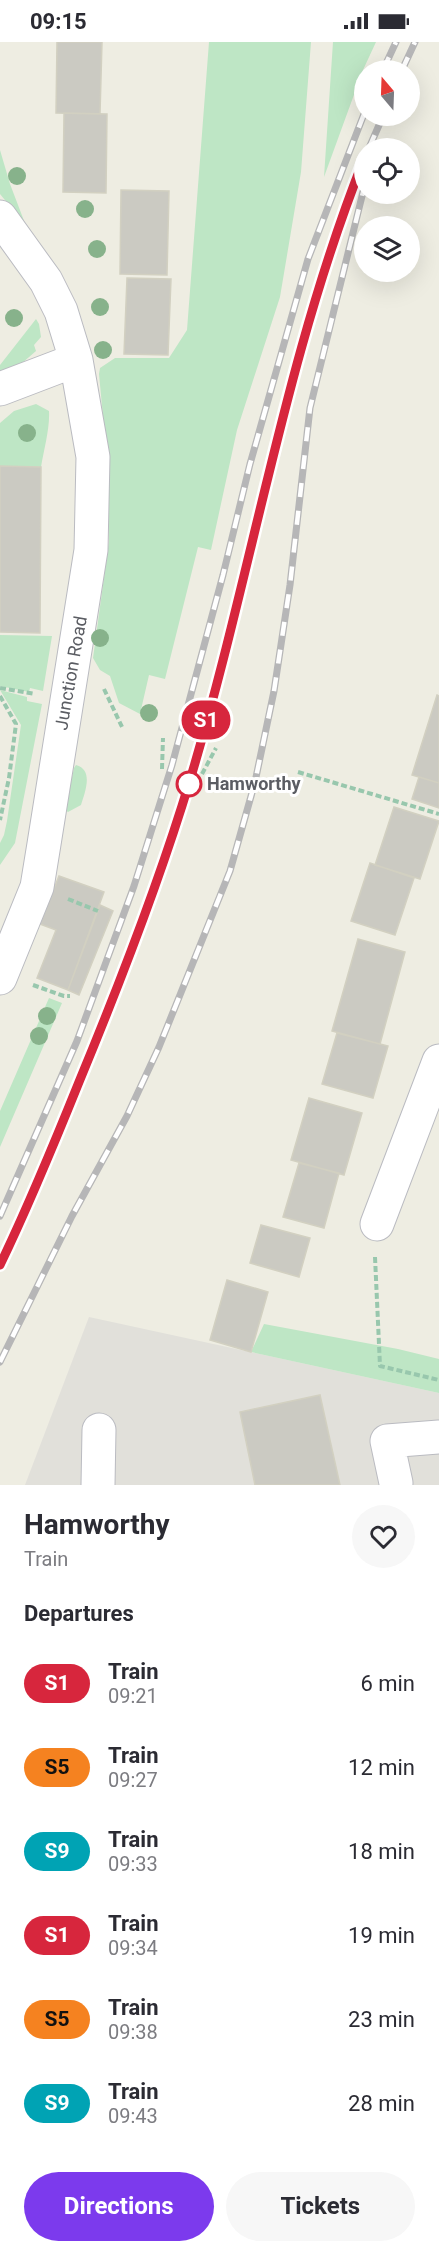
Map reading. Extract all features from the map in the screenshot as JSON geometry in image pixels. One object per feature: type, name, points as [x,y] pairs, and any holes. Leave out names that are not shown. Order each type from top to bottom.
[{"type":"street","name":"Junction Road","points":[[0,217],[46,281],[61,311],[76,360],[93,457],[91,550],[37,886],[0,978]]},
{"type":"street","points":[[0,389],[76,360]]},
{"type":"street","points":[[377,1224],[436,1076]]},
{"type":"street","points":[[98,1485],[99,1430]]},
{"type":"street","points":[[396,1483],[387,1441],[439,1437]]},
{"type":"path","points":[[0,688],[10,690]]},
{"type":"path","points":[[0,696],[16,724],[9,778],[0,819]]},
{"type":"path","points":[[162,769],[163,738]]},
{"type":"path","points":[[202,774],[216,748]]},
{"type":"path","points":[[298,772],[439,814]]},
{"type":"path","points":[[377,1224],[375,1268],[380,1366],[439,1380]]},
{"type":"shaded area","points":[[89,1317],[439,1393],[439,1485],[25,1485]]},
{"type":"green space","points":[[209,42],[311,42],[301,172],[280,297],[237,430],[211,550],[198,547],[165,679],[149,675],[140,714],[119,703],[110,676],[100,670],[93,658],[109,541],[108,470],[99,374],[100,368],[115,358],[169,358],[187,330]]},
{"type":"green space","points":[[333,42],[376,42],[368,60],[354,60],[354,95],[324,177]]},
{"type":"green space","points":[[0,150],[10,184],[26,226],[0,194]]},
{"type":"green space","points":[[36,319],[41,337],[34,345],[36,351],[21,364],[0,376],[0,365]]},
{"type":"green space","points":[[36,404],[49,411],[48,431],[41,467],[0,466],[0,423],[14,411]]},
{"type":"green space","points":[[0,635],[52,636],[43,691],[30,688],[29,692],[0,686]]},
{"type":"green space","points":[[0,690],[27,697],[27,701],[42,704],[15,843],[0,865],[0,843],[7,821],[21,725]]},
{"type":"green space","points":[[76,765],[82,768],[87,776],[86,788],[81,805],[68,812],[65,810]]},
{"type":"green space","points":[[49,998],[62,1003],[0,1147],[0,1111]]},
{"type":"green space","points":[[264,1324],[439,1359],[439,1393],[251,1352]]},
{"type":"building","points":[[57,42],[102,42],[100,114],[56,113]]},
{"type":"building","points":[[64,113],[107,114],[106,193],[63,192]]},
{"type":"building","points":[[121,190],[169,191],[167,275],[120,274]]},
{"type":"building","points":[[127,278],[171,279],[168,355],[124,354]]},
{"type":"building","points":[[0,466],[41,467],[40,633],[0,632]]},
{"type":"building","points":[[437,695],[439,696],[439,783],[412,775]]},
{"type":"building","points":[[419,777],[439,783],[439,808],[412,799]]},
{"type":"building","points":[[394,807],[439,821],[420,879],[375,865]]},
{"type":"building","points":[[370,863],[414,878],[395,935],[351,921]]},
{"type":"building","points":[[59,876],[104,892],[68,990],[37,978],[56,930],[40,924]]},
{"type":"building","points":[[100,905],[113,911],[79,995],[68,990]]},
{"type":"building","points":[[358,939],[405,952],[380,1044],[332,1031]]},
{"type":"building","points":[[337,1033],[388,1046],[373,1098],[322,1084]]},
{"type":"building","points":[[309,1098],[362,1113],[344,1175],[291,1160]]},
{"type":"building","points":[[299,1163],[339,1173],[324,1228],[283,1217]]},
{"type":"building","points":[[261,1225],[310,1238],[299,1277],[250,1263]]},
{"type":"building","points":[[227,1280],[268,1292],[251,1352],[210,1340]]},
{"type":"building","points":[[320,1395],[340,1485],[255,1485],[240,1412]]},
{"type":"railway","points":[[388,60],[396,42]]},
{"type":"railway","points":[[407,60],[415,42]]},
{"type":"railway","points":[[0,1216],[77,1041],[134,886],[172,765],[250,464],[308,259],[359,126]]},
{"type":"railway","points":[[373,138],[379,126]]},
{"type":"railway","points":[[0,1265],[40,1177],[89,1058],[137,936],[170,843],[212,702],[290,389],[312,311],[354,186]]},
{"type":"railway","points":[[0,1362],[72,1216],[127,1116],[159,1047],[230,871],[255,782],[274,691],[290,585],[310,408],[360,204]]},
{"type":"train","name":"S1","points":[[0,1265],[49,1158],[146,914],[190,780],[251,550],[306,327],[354,187]]},
{"type":"place","name":"Hamworthy","points":[[189,784]]}]
